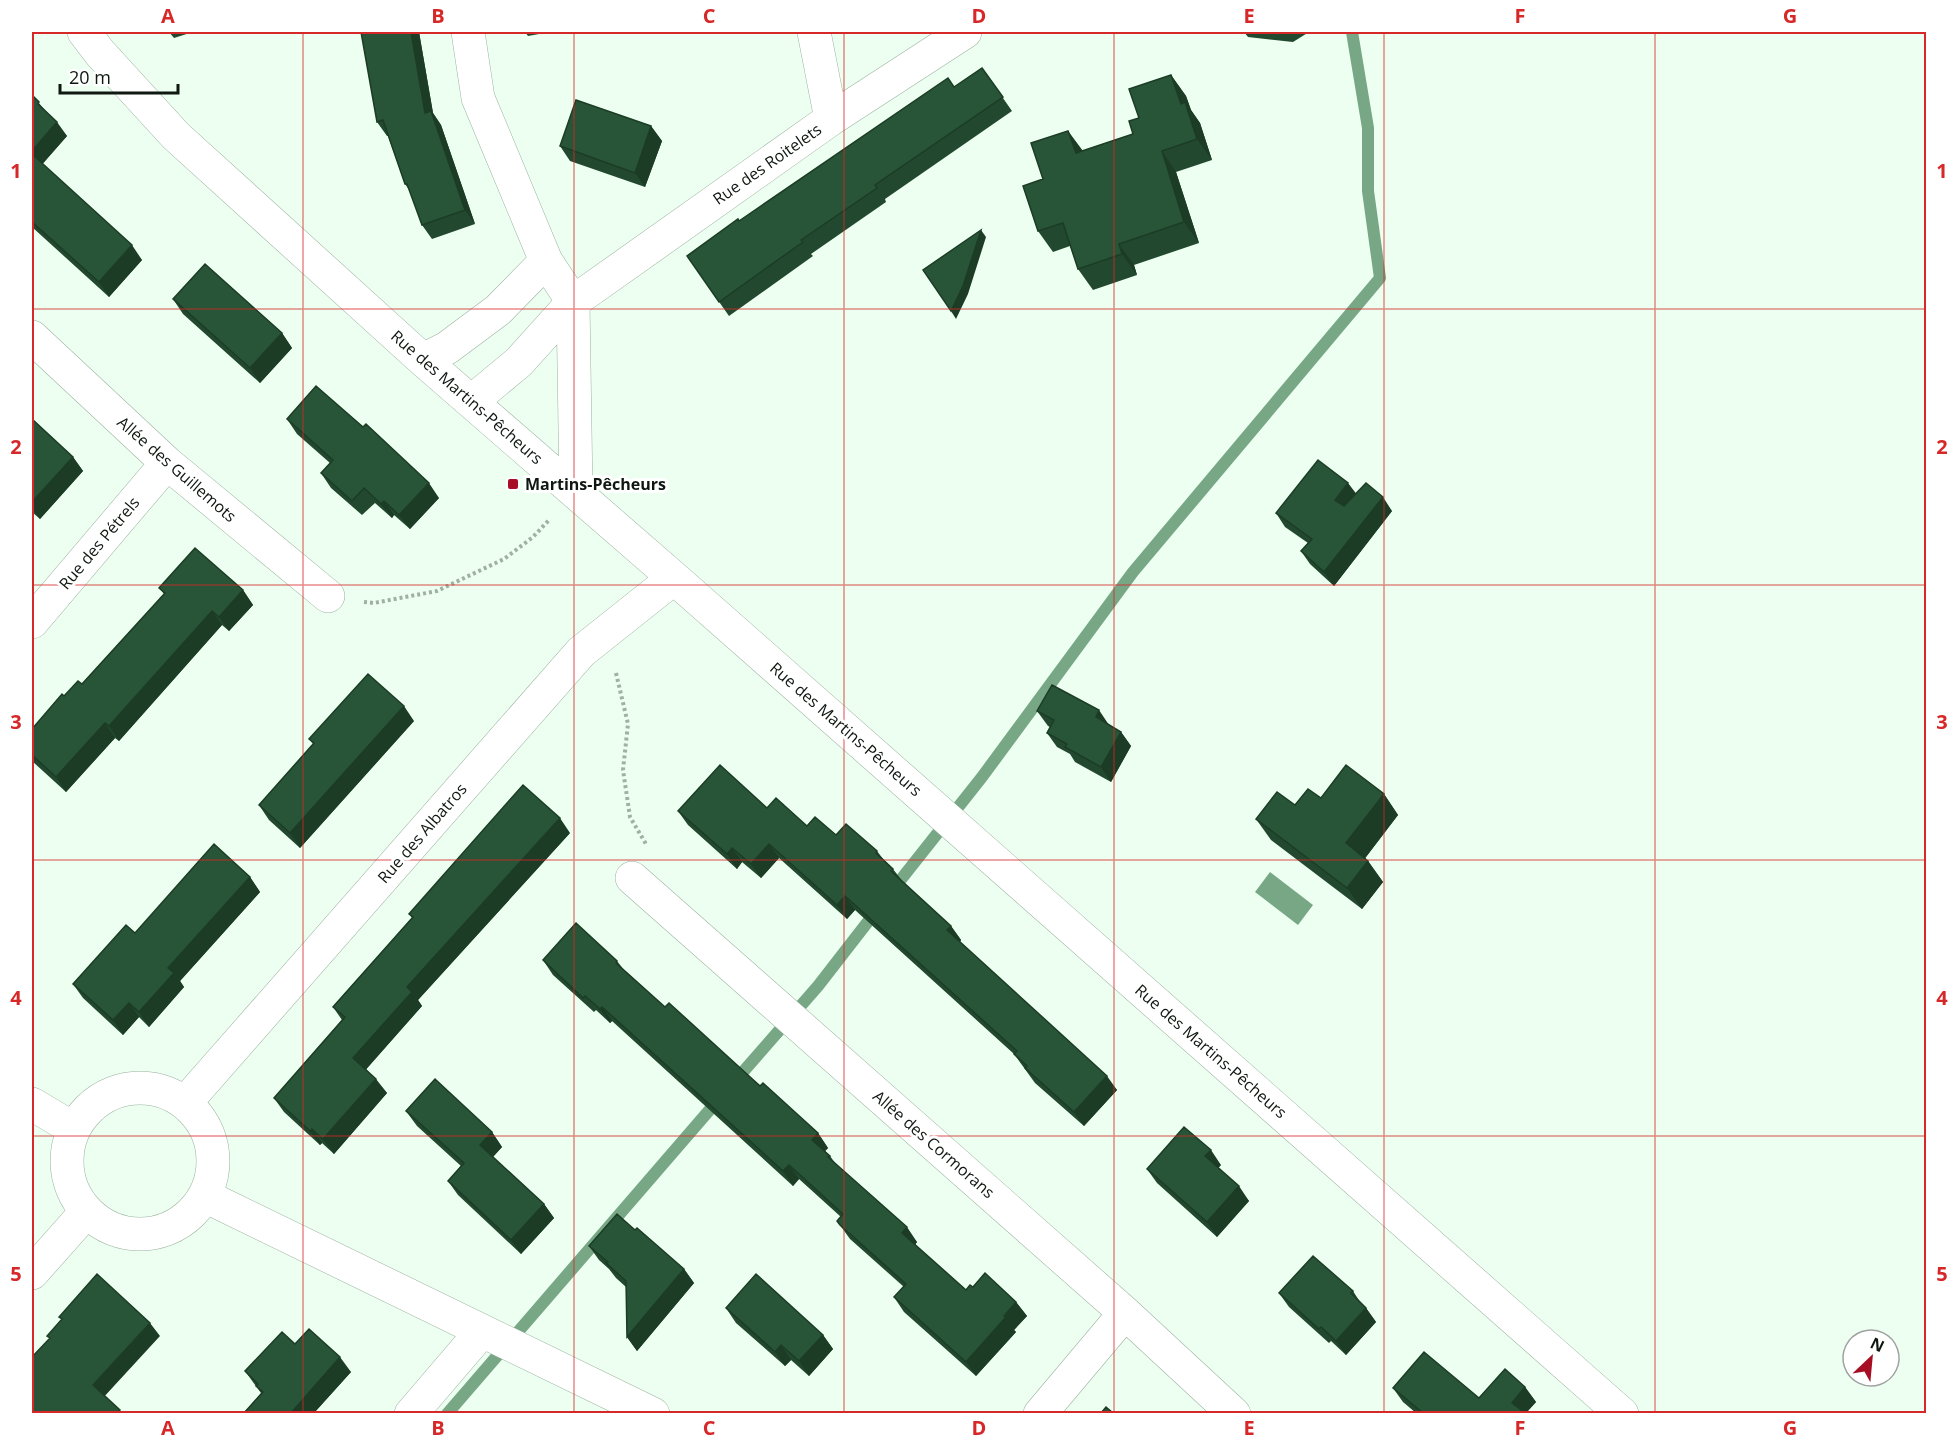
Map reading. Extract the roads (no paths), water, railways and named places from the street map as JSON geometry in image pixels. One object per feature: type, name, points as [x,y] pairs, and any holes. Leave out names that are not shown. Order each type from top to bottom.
[{"type":"street","name":"Rue des Martins-Pêcheurs","points":[[84,32],[100,53],[176,136],[423,360],[576,491],[1622,1413]]},
{"type":"street","points":[[468,32],[478,98],[546,261],[573,302],[576,491]]},
{"type":"street","points":[[814,32],[831,119]]},
{"type":"street","name":"Rue des Roitelets","points":[[472,401],[519,362],[573,302],[831,119],[965,32]]},
{"type":"street","points":[[423,360],[447,348],[498,310],[546,261]]},
{"type":"street","name":"Allée des Guillemots","points":[[32,337],[167,463],[328,596]]},
{"type":"street","name":"Rue des Pétrels","points":[[32,622],[167,463]]},
{"type":"street","name":"Rue des Albatros","points":[[185,1103],[581,652],[674,578]]},
{"type":"street","name":"Allée des Cormorans","points":[[632,878],[1125,1313],[1234,1413]]},
{"type":"street","points":[[148,1088],[163,1092],[185,1103],[207,1131],[214,1157],[213,1172],[205,1196],[188,1217],[161,1232],[141,1234],[116,1230],[87,1211],[71,1185],[67,1157],[74,1129],[85,1113],[104,1097],[122,1090],[148,1088]]},
{"type":"street","points":[[32,1104],[74,1129]]},
{"type":"street","points":[[205,1196],[653,1413]]},
{"type":"street","points":[[32,1274],[87,1211]]},
{"type":"street","points":[[1040,1413],[1125,1313]]},
{"type":"street","points":[[411,1413],[482,1331]]},
{"type":"waterway","points":[[891,892],[982,777],[1133,572],[1380,278],[1368,191],[1368,128],[1352,32]]},
{"type":"waterway","points":[[735,1081],[818,986],[877,910]]},
{"type":"waterway","points":[[447,1414],[719,1099]]},
{"type":"place","name":"Martins-Pêcheurs","points":[[513,484]]}]
